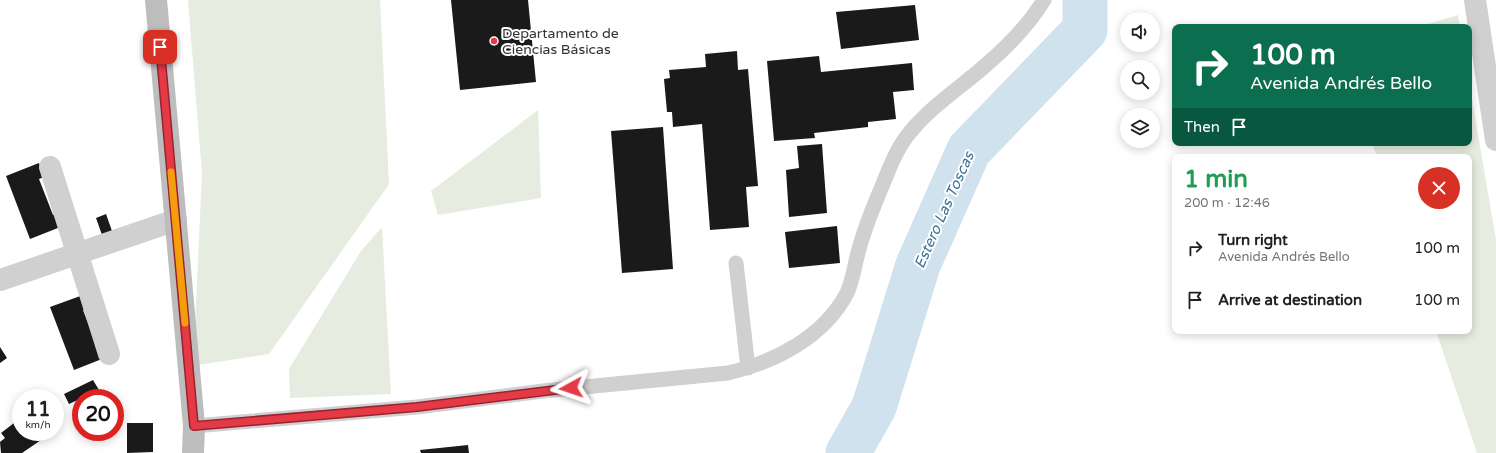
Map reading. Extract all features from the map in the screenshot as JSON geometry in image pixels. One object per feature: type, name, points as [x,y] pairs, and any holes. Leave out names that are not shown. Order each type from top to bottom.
[{"type":"main road","points":[[156,0],[194,426],[193,453]]},
{"type":"street","points":[[1475,0],[1488,30],[1496,140]]},
{"type":"street","points":[[50,167],[109,354]]},
{"type":"street","points":[[4,280],[176,220]]},
{"type":"lane","points":[[194,426],[417,407],[543,391],[728,373],[748,368],[782,354],[808,337],[832,316],[848,292],[859,247],[893,159],[910,132],[931,109],[987,65],[1021,32],[1044,0]]},
{"type":"lane","points":[[736,263],[748,368]]},
{"type":"shaded area","points":[[188,0],[380,0],[389,184],[269,354],[198,365],[194,347],[202,174]]},
{"type":"shaded area","points":[[1458,15],[1460,24],[1428,24]]},
{"type":"shaded area","points":[[1472,99],[1496,240],[1496,453],[1477,453],[1437,334],[1472,334],[1472,154],[1376,154],[1373,146],[1472,146]]},
{"type":"shaded area","points":[[538,110],[541,198],[438,215],[431,191]]},
{"type":"shaded area","points":[[382,227],[391,394],[290,398],[289,369],[361,251]]},
{"type":"building","name":"Departamento de Ciencias Básicas","points":[[451,0],[528,0],[536,82],[460,90]]},
{"type":"building","points":[[915,5],[919,40],[841,49],[836,12]]},
{"type":"building","points":[[737,51],[738,70],[748,69],[758,186],[746,187],[749,227],[710,230],[702,124],[673,127],[672,112],[667,112],[664,79],[670,78],[669,70],[706,67],[705,54]]},
{"type":"building","points":[[819,56],[821,72],[912,63],[914,90],[893,92],[896,119],[868,122],[868,127],[814,133],[815,138],[774,141],[767,61]]},
{"type":"building","points":[[663,127],[673,269],[622,273],[611,131]]},
{"type":"building","points":[[822,144],[827,213],[789,217],[786,170],[799,168],[797,146]]},
{"type":"building","points":[[39,163],[44,177],[39,179],[53,215],[58,213],[63,226],[30,239],[6,176]]},
{"type":"building","points":[[106,214],[112,231],[102,235],[96,218]]},
{"type":"building","points":[[837,226],[840,263],[789,268],[785,232]]},
{"type":"building","points":[[83,295],[88,308],[83,310],[97,346],[107,357],[74,370],[50,307]]},
{"type":"building","points":[[0,347],[7,358],[0,363]]},
{"type":"building","points":[[93,380],[98,389],[74,389]]},
{"type":"building","points":[[72,390],[72,403],[69,404],[64,394]]},
{"type":"building","points":[[127,423],[153,423],[153,452],[127,453]]},
{"type":"building","points":[[12,425],[12,441],[40,441],[22,453],[1,453],[0,442],[5,438],[1,433]]},
{"type":"building","points":[[468,445],[469,453],[421,453],[420,450]]},
{"type":"waterway","name":"Estero Las Toscas","points":[[848,453],[874,407],[918,265],[969,150],[1085,30],[1085,0]]},
{"type":"slow traffic","points":[[171,172],[185,323]]},
{"type":"place","name":"Departamento de Ciencias Básicas","points":[[494,41]]},
{"type":"route","points":[[160,47],[194,426],[417,407],[571,388]]}]
